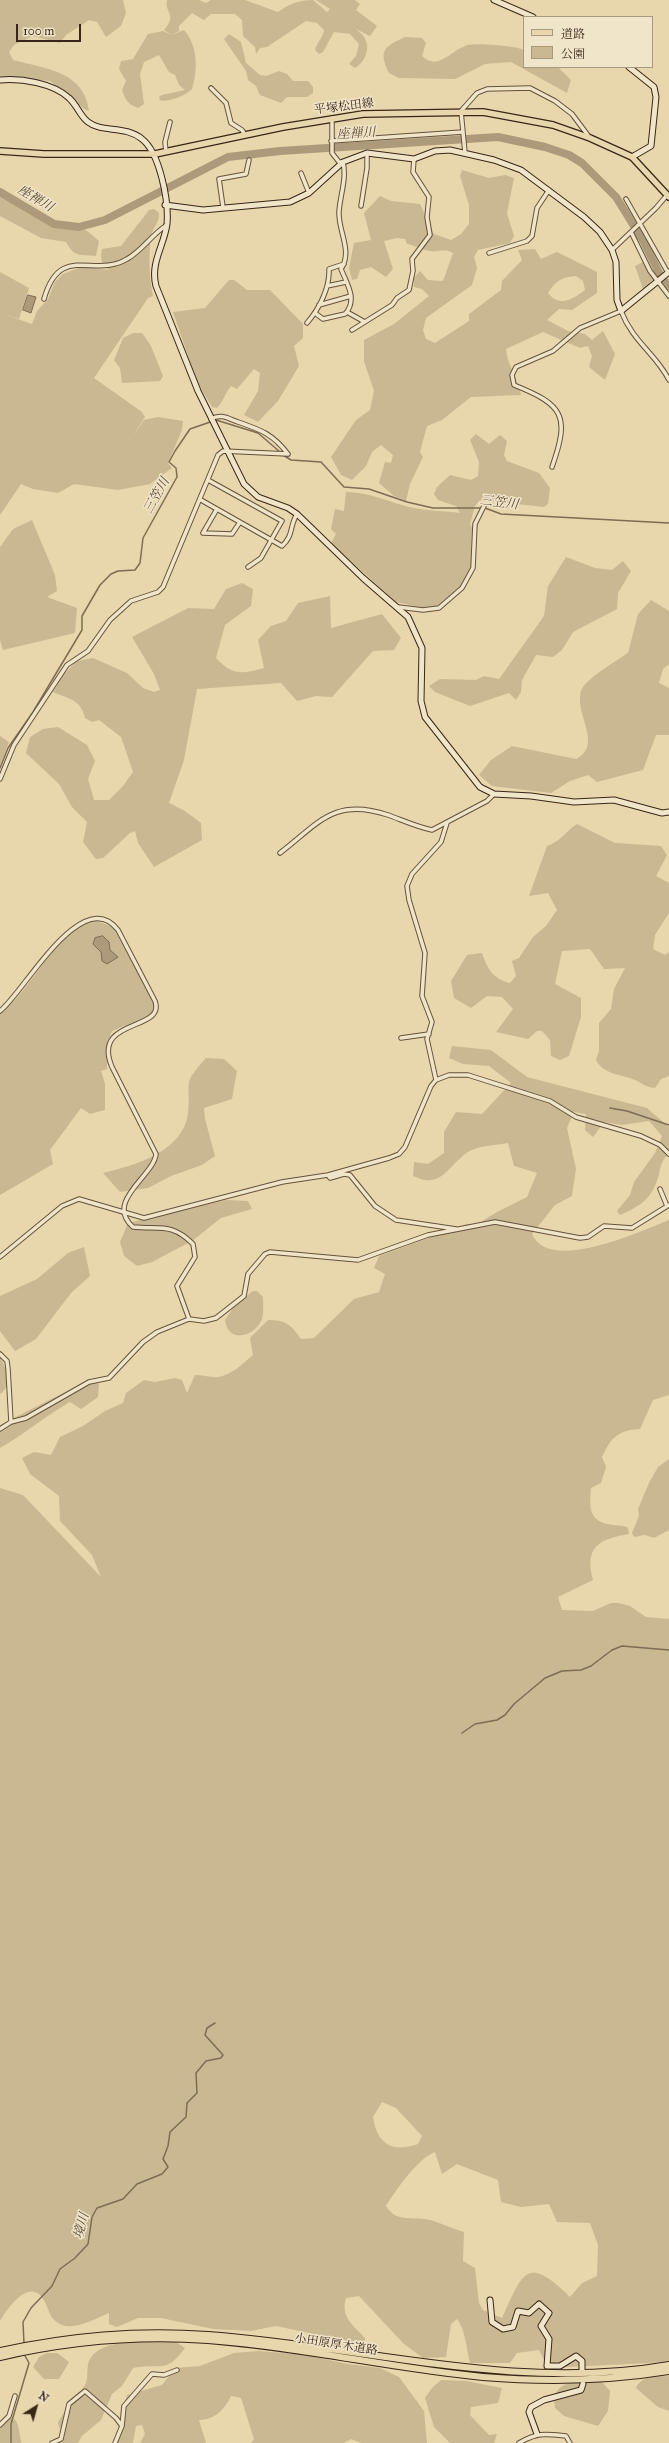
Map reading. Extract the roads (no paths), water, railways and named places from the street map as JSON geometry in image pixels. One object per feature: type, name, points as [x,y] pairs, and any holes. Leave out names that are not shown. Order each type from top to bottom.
[{"type":"highway","name":"小田原厚木道路","points":[[3,2353],[84,2336],[164,2333],[252,2339],[425,2364],[512,2373],[596,2372],[669,2365]]},
{"type":"highway","name":"小田原厚木道路","points":[[37,2346],[93,2341],[165,2338],[251,2344],[425,2370],[511,2379],[595,2379],[669,2371]]},
{"type":"main road","name":"平塚松田線","points":[[0,151],[44,154],[155,154],[332,118],[363,114],[461,111],[483,112],[553,126],[590,138],[632,157],[668,196]]},
{"type":"street","points":[[494,0],[525,15]]},
{"type":"street","points":[[630,68],[654,87],[656,97],[651,146],[647,150],[632,157]]},
{"type":"street","points":[[0,80],[20,80],[61,92],[71,100],[87,121],[93,125],[130,132],[143,139],[155,154],[164,195],[166,224],[155,261],[154,281],[198,391],[244,484],[250,491],[258,496],[288,508],[297,514],[363,578],[398,607],[412,623],[422,648],[421,701],[425,717],[474,781],[486,792],[494,794],[531,796],[574,802],[614,800],[662,813],[669,812]]},
{"type":"street","points":[[211,88],[226,103],[230,123],[242,130],[245,135]]},
{"type":"street","points":[[465,153],[461,111],[477,94],[487,89],[530,88],[561,105],[572,114],[590,138]]},
{"type":"street","points":[[332,118],[332,152],[339,162],[343,162]]},
{"type":"street","points":[[166,152],[165,142],[170,122]]},
{"type":"street","points":[[332,142],[463,132]]},
{"type":"street","points":[[165,204],[203,210],[290,202],[309,193],[343,162],[367,153],[414,159],[440,149],[465,153],[514,167],[549,190],[589,222],[612,250],[616,262],[617,300],[620,311],[634,338],[661,367],[669,380]]},
{"type":"street","points":[[361,206],[367,168],[367,153]]},
{"type":"street","points":[[352,330],[363,321],[371,319],[409,290],[413,272],[412,259],[430,235],[427,217],[429,197],[413,172],[414,159]]},
{"type":"street","points":[[223,207],[220,179],[246,174],[249,160]]},
{"type":"street","points":[[315,314],[323,319],[347,312],[352,303],[351,296],[341,269],[344,264],[346,251],[339,214],[345,181],[343,162]]},
{"type":"street","points":[[301,172],[309,193]]},
{"type":"street","points":[[489,253],[527,241],[532,236],[537,208],[549,190]]},
{"type":"street","points":[[612,250],[668,196]]},
{"type":"street","points":[[552,467],[562,439],[563,428],[560,417],[545,398],[514,385],[512,375],[516,367],[553,351],[580,328],[620,311],[668,273],[626,199]]},
{"type":"street","points":[[44,299],[52,279],[59,272],[79,264],[101,265],[120,263],[128,259],[166,224]]},
{"type":"street","points":[[631,232],[650,271],[669,296]]},
{"type":"street","points":[[307,323],[315,314],[330,279],[329,269],[344,264]]},
{"type":"street","points":[[327,286],[346,282]]},
{"type":"street","points":[[319,305],[351,296]]},
{"type":"street","points":[[347,312],[363,321]]},
{"type":"street","points":[[0,779],[14,745],[67,664],[88,651],[110,620],[131,601],[161,589],[172,569],[186,528],[201,500],[218,455],[223,452],[288,454],[283,447],[259,428],[225,417],[212,421]]},
{"type":"street","points":[[208,480],[282,521],[261,558],[248,566]]},
{"type":"street","points":[[201,500],[282,546],[291,535],[292,523],[297,514]]},
{"type":"street","points":[[398,607],[399,605],[423,610],[439,608],[462,588],[472,568],[475,524],[484,506]]},
{"type":"street","points":[[216,509],[203,533],[232,534],[240,522]]},
{"type":"street","points":[[280,853],[322,819],[351,808],[367,809],[432,830],[487,801],[494,794]]},
{"type":"street","points":[[436,1080],[428,1045],[432,1022],[422,992],[425,953],[409,900],[408,886],[412,874],[441,842],[447,823]]},
{"type":"street","points":[[0,1011],[14,998],[46,955],[82,921],[95,919],[111,923],[118,930],[157,1007],[151,1018],[118,1032],[110,1042],[108,1051],[112,1067],[156,1154],[154,1164],[140,1179],[125,1202],[125,1214],[132,1227],[157,1227],[173,1230],[194,1244],[195,1257],[177,1286],[188,1320]]},
{"type":"street","points":[[401,1038],[429,1034]]},
{"type":"street","points":[[0,1257],[62,1206],[79,1198],[94,1201],[125,1214],[144,1218],[282,1182],[328,1175],[399,1154],[405,1147],[429,1089],[436,1080],[449,1075],[463,1074],[544,1098],[576,1117],[641,1136],[660,1145],[669,1154]]},
{"type":"street","points":[[328,1175],[330,1178],[344,1174],[350,1175],[375,1206],[396,1220],[459,1230]]},
{"type":"street","points":[[0,1429],[11,1422],[26,1418],[89,1382],[109,1378],[154,1334],[188,1320],[204,1321],[216,1318],[244,1296],[248,1274],[265,1254],[270,1252],[358,1260],[428,1235],[503,1222],[580,1238],[588,1237],[604,1226],[632,1228],[668,1206],[660,1189]]},
{"type":"street","points":[[0,1354],[7,1361],[11,1422]]},
{"type":"street","points":[[490,2300],[492,2322],[504,2329],[512,2327],[518,2310],[529,2313],[539,2304],[549,2313],[541,2326],[549,2339],[547,2366],[560,2366],[576,2356],[582,2361],[582,2370]]},
{"type":"street","points":[[115,2443],[122,2426],[124,2406],[152,2374],[164,2375],[177,2370]]},
{"type":"street","points":[[537,2434],[529,2412],[531,2407],[544,2400],[581,2390],[583,2384]]},
{"type":"street","points":[[52,2443],[61,2439],[69,2404],[85,2391],[116,2418],[122,2426]]},
{"type":"street","points":[[0,2425],[9,2416],[15,2396]]},
{"type":"street","points":[[519,2443],[537,2434],[566,2436],[570,2443]]},
{"type":"waterway","name":"座禅川","points":[[0,192],[54,224],[79,227],[105,220],[228,157],[280,151],[498,137],[545,147],[569,155],[582,163],[616,197],[644,242],[661,277],[669,286]]},
{"type":"waterway","name":"三笠川","points":[[0,768],[8,748],[33,712],[82,630],[82,616],[100,585],[111,574],[118,571],[135,570],[140,563],[143,538],[177,477],[176,468],[169,462],[190,429],[216,420],[258,433],[280,452]]},
{"type":"waterway","name":"三笠川","points":[[283,455],[291,460],[321,462],[344,487],[369,489],[407,502],[433,508],[485,508],[501,514],[669,523]]},
{"type":"waterway","points":[[610,1108],[627,1111],[669,1125]]},
{"type":"waterway","points":[[462,1733],[475,1724],[497,1720],[505,1715],[514,1704],[545,1678],[562,1671],[581,1670],[591,1666],[612,1650],[622,1646],[669,1650]]},
{"type":"waterway","name":"境川","points":[[24,2344],[23,2322],[31,2308],[52,2286],[60,2269],[75,2258],[88,2244],[92,2217],[97,2208],[123,2199],[137,2184],[162,2174],[168,2167],[163,2159],[168,2146],[170,2132],[186,2117],[187,2103],[197,2093],[196,2073],[206,2061],[221,2058],[223,2055],[205,2035],[207,2028],[215,2023]]},
{"type":"waterway","name":"境川","points":[[11,2443],[11,2424],[29,2363],[24,2354]]}]
